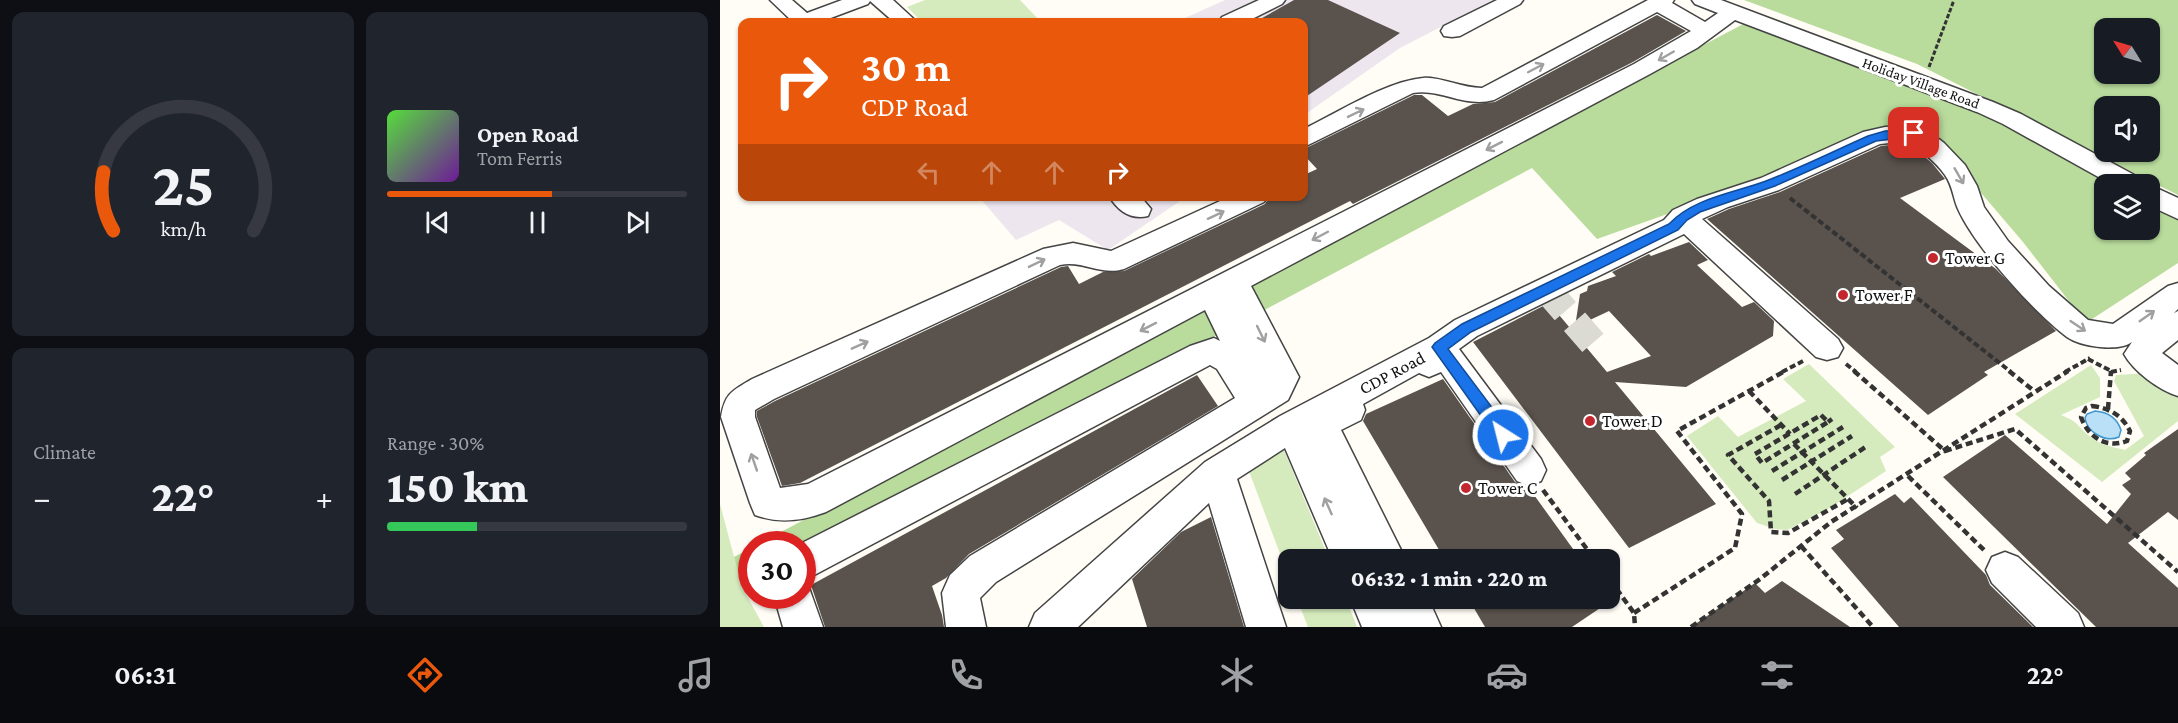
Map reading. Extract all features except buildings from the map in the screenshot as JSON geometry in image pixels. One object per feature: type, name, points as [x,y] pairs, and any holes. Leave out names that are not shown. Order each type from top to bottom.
[{"type":"street","points":[[780,0],[801,18]]},
{"type":"street","points":[[812,18],[861,0]]},
{"type":"street","points":[[880,0],[901,18]]},
{"type":"street","points":[[1238,18],[1275,0]]},
{"type":"street","points":[[1452,31],[1513,0]]},
{"type":"street","name":"Holiday Village Road","points":[[1702,0],[2012,119],[2114,174]]},
{"type":"street","points":[[1308,137],[1406,88],[1425,84],[1466,95],[1486,95],[1660,2],[1706,31]]},
{"type":"street","points":[[1244,201],[1114,262],[1100,263],[1086,255],[1070,251],[1053,256],[763,389],[740,403],[738,417],[768,502],[783,505],[813,500],[1642,69],[1733,12]]},
{"type":"street","name":"CDP Road","points":[[1049,627],[1217,473],[1292,426],[1440,347],[1467,328],[1674,227],[1683,217],[1696,209],[1771,183],[1872,138],[1914,133],[1935,149],[1956,171],[1964,186],[1971,209],[1998,248],[2039,294],[2080,330],[2117,337],[2178,294]]},
{"type":"street","points":[[2160,200],[2178,210]]},
{"type":"street","points":[[1683,217],[1827,348]]},
{"type":"street","points":[[1223,288],[1232,336],[1262,400]]},
{"type":"street","points":[[2178,323],[2140,354],[2178,383]]},
{"type":"street","points":[[1383,549],[1321,424],[1422,373],[1440,347],[1529,470]]},
{"type":"street","points":[[816,556],[1214,351],[1228,360],[1262,400]]},
{"type":"street","points":[[966,627],[967,619],[960,602],[965,585],[983,569],[1262,400]]},
{"type":"street","points":[[1292,426],[1347,549]]},
{"type":"street","points":[[1217,473],[1266,627]]},
{"type":"street","points":[[2005,570],[2064,627]]},
{"type":"street","points":[[797,609],[803,627]]},
{"type":"street","points":[[1374,609],[1382,627]]},
{"type":"street","points":[[1412,609],[1421,627]]},
{"type":"path","points":[[1912,80],[1928,69],[1934,61],[1954,0]]},
{"type":"path","points":[[1771,183],[2034,391]]},
{"type":"path","points":[[1634,613],[1735,548],[1742,514],[1677,431],[1827,348],[1945,451]]},
{"type":"path","points":[[1691,627],[1760,579],[1831,522],[1908,476],[2013,408],[2034,391],[2096,355]]},
{"type":"path","points":[[2088,359],[2111,371],[2128,369]]},
{"type":"path","points":[[2108,410],[2111,371]]},
{"type":"path","points":[[1749,391],[1790,434]]},
{"type":"path","points":[[2100,407],[2108,410],[2127,425],[2130,437],[2127,441],[2115,445],[2099,440],[2091,435],[2082,423],[2080,417],[2086,408],[2100,407]]},
{"type":"path","points":[[1821,415],[1830,420],[1762,463],[1755,454],[1790,434],[1821,415]]},
{"type":"path","points":[[1781,424],[1728,455],[1769,501],[1771,532],[1788,533],[1848,499]]},
{"type":"path","points":[[1772,471],[1842,427]]},
{"type":"path","points":[[1945,451],[2015,429],[2178,572]]},
{"type":"path","points":[[1782,480],[1852,436]]},
{"type":"path","points":[[1794,444],[1857,508]]},
{"type":"path","points":[[1795,494],[1867,446]]},
{"type":"path","points":[[1529,470],[1587,549]]},
{"type":"path","points":[[1908,476],[2005,570]]},
{"type":"path","points":[[1801,546],[1873,627]]},
{"type":"path","points":[[1620,594],[1634,613],[1635,627]]},
{"type":"shaded area","points":[[1225,0],[1493,0],[1400,48],[1308,112],[1308,18],[1185,18]]},
{"type":"shaded area","points":[[982,201],[1180,201],[1108,250],[1059,220],[1016,240]]},
{"type":"green space","points":[[925,0],[1020,0],[1037,18],[918,18],[907,7]]},
{"type":"green space","points":[[1744,0],[2178,0],[2178,195],[2160,186],[2160,174],[2136,174],[2112,162],[2160,162],[2160,96],[2094,96],[2094,153],[1917,64]]},
{"type":"green space","points":[[1749,21],[1954,94],[2104,174],[2094,174],[2094,240],[2160,240],[2160,204],[2178,214],[2178,263],[2086,323],[2023,242],[1917,118],[1718,196],[1597,239],[1532,168],[816,548],[816,531],[783,531]]},
{"type":"green space","points":[[1809,364],[1895,447],[1880,457],[1886,471],[1828,509],[1787,530],[1775,529],[1757,523],[1687,436],[1718,416],[1738,437],[1806,401],[1783,379]]},
{"type":"green space","points":[[2091,365],[2100,378],[2100,397],[2061,415],[2074,422],[2096,441],[2115,448],[2125,450],[2144,436],[2114,381],[2116,375],[2151,373],[2178,388],[2178,421],[2102,482],[2015,414]]},
{"type":"green space","points":[[1284,450],[1325,549],[1278,549],[1247,466]]},
{"type":"green space","points":[[720,504],[738,572],[738,609],[754,609],[764,627],[720,627]]},
{"type":"green space","points":[[738,555],[738,572],[734,557]]},
{"type":"green space","points":[[1301,609],[1350,609],[1357,627],[1308,627]]},
{"type":"water","points":[[2095,411],[2107,414],[2114,419],[2121,430],[2119,437],[2108,439],[2089,428],[2085,418],[2087,414]]},
{"type":"tunnel","points":[[1547,290],[1593,343]]},
{"type":"place","name":"Tower G","points":[[1933,258]]},
{"type":"place","name":"Tower F","points":[[1843,295]]},
{"type":"place","name":"Tower D","points":[[1590,421]]},
{"type":"place","name":"Tower C","points":[[1466,488]]},
{"type":"route","points":[[1503,435],[1440,347],[1467,328],[1674,227],[1683,217],[1696,209],[1771,183],[1872,138],[1914,133]]}]
